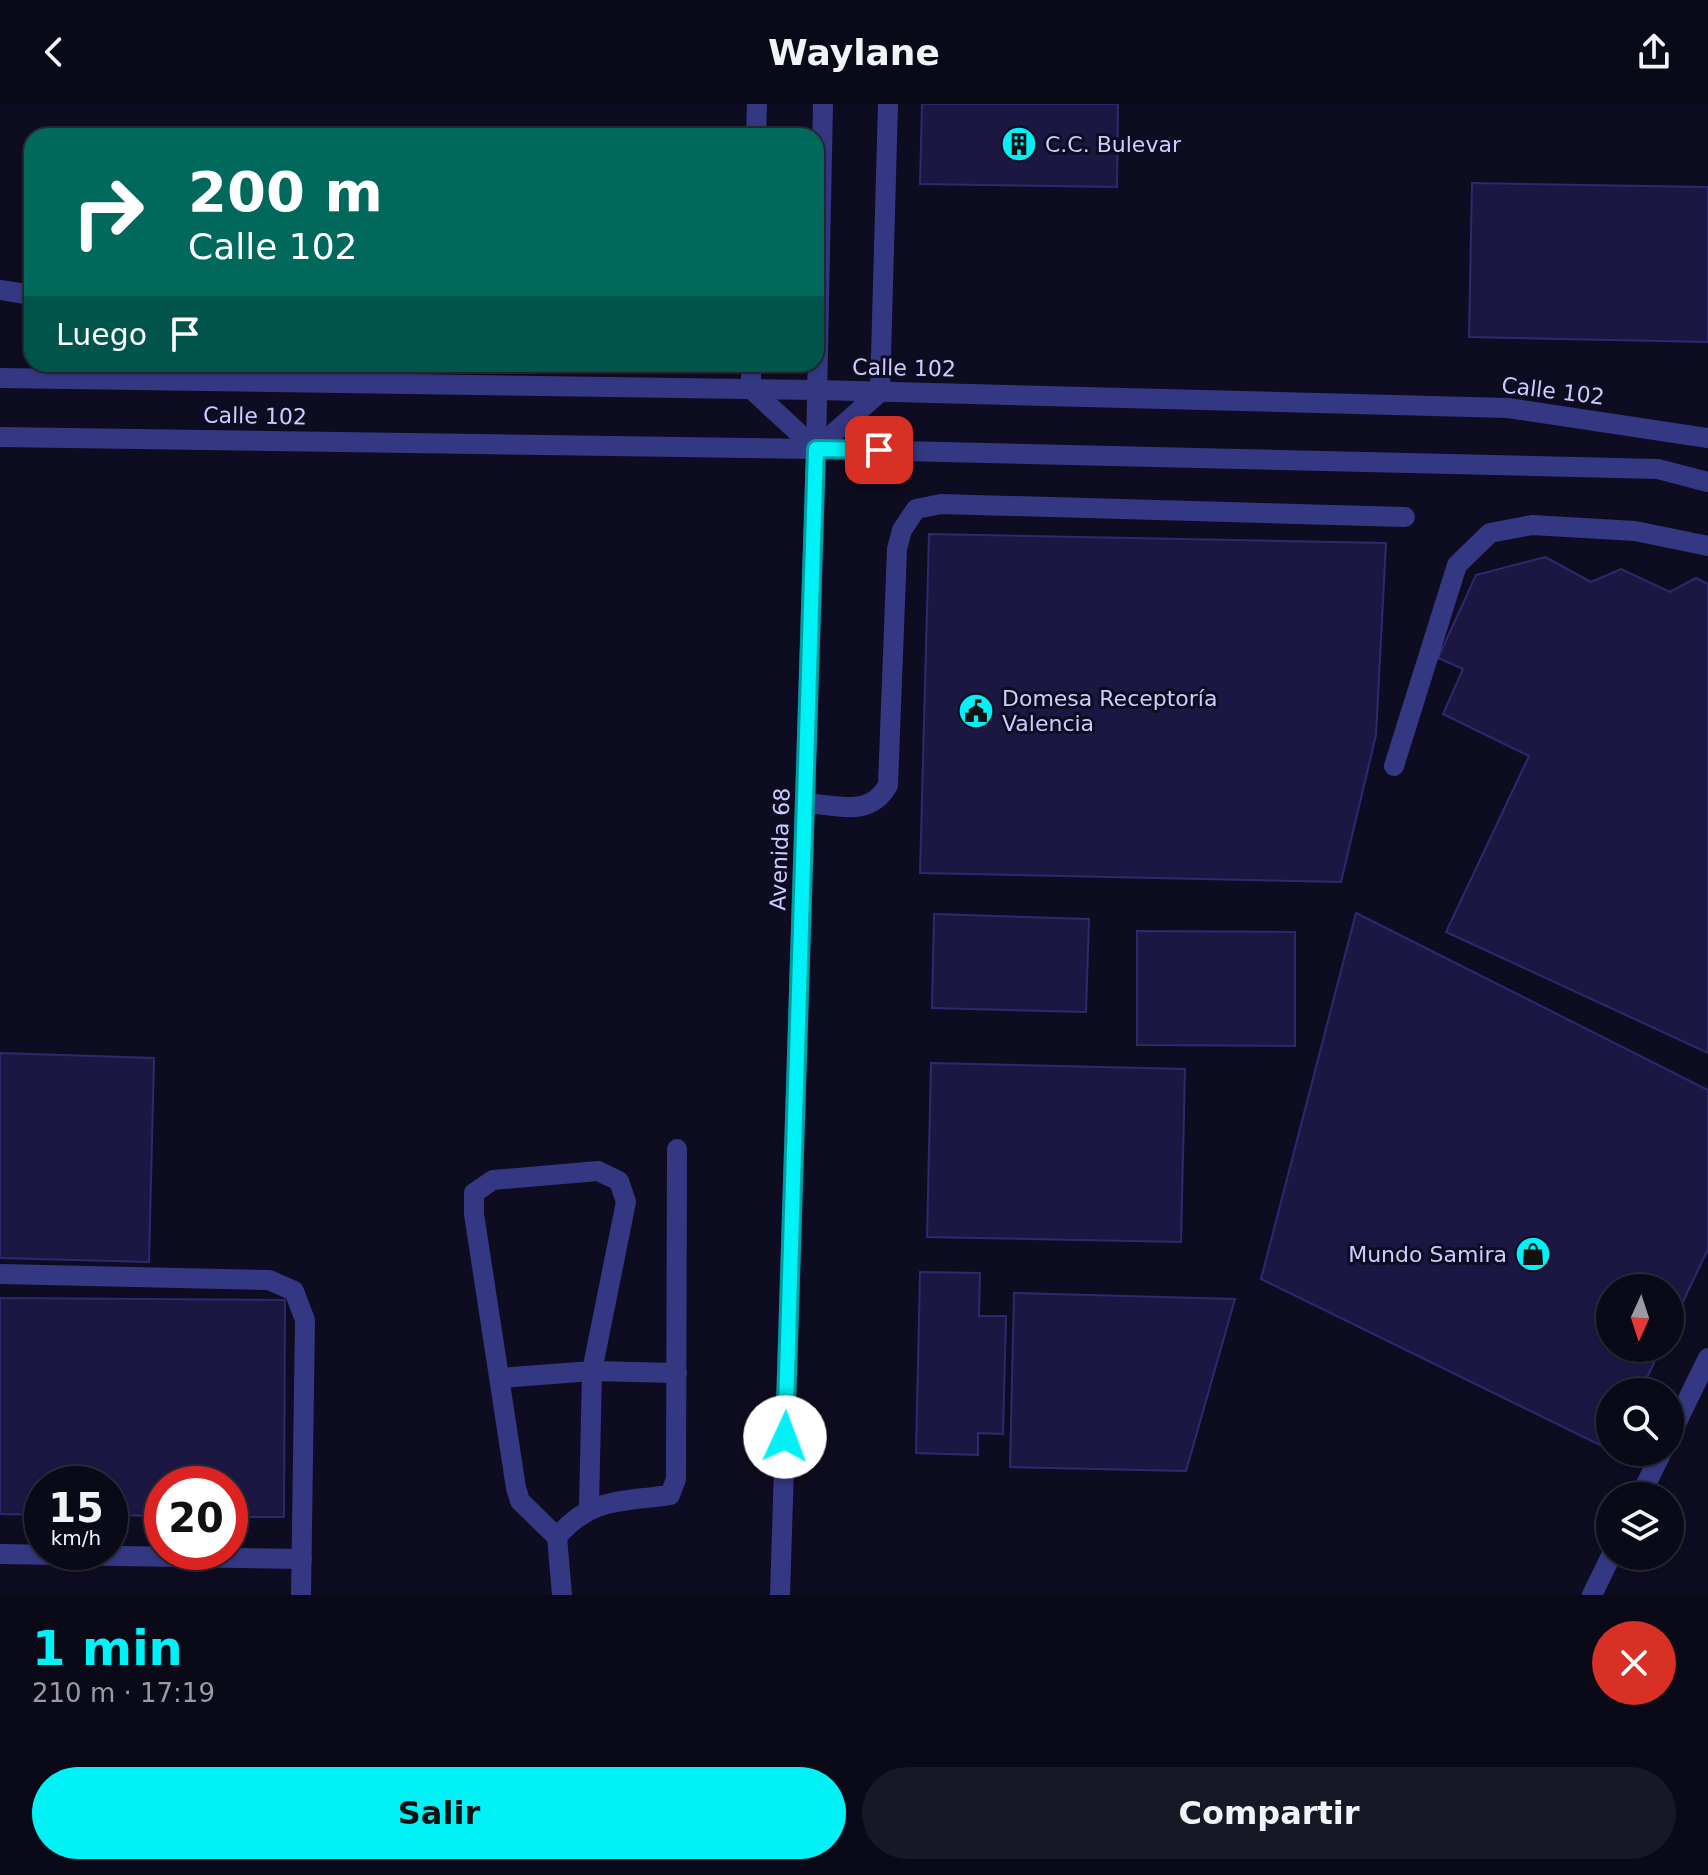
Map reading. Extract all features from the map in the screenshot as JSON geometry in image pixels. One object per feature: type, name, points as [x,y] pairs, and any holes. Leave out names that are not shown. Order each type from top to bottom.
[{"type":"street","points":[[756,128],[757,104]]},
{"type":"street","name":"Avenida 68","points":[[823,104],[823,128]]},
{"type":"street","points":[[751,372],[751,389],[816,449],[880,392],[888,104]]},
{"type":"street","points":[[0,290],[24,294]]},
{"type":"street","points":[[266,372],[283,382]]},
{"type":"street","name":"Avenida 68","points":[[780,1595],[818,372]]},
{"type":"street","name":"Calle 102","points":[[0,378],[818,390],[1508,408],[1708,438]]},
{"type":"street","name":"Calle 102","points":[[0,437],[816,449],[1658,469],[1708,482]]},
{"type":"street","points":[[805,803],[866,807],[880,800],[888,785],[897,549],[902,530],[916,509],[941,504],[1405,517]]},
{"type":"street","points":[[1394,766],[1457,565],[1490,533],[1532,525],[1635,531],[1708,546]]},
{"type":"street","points":[[557,1537],[575,1516],[589,1507],[670,1495],[676,1479],[677,1149]]},
{"type":"street","points":[[562,1595],[557,1537],[520,1501],[516,1488],[474,1193],[493,1180],[598,1171],[619,1181],[626,1202],[592,1371],[589,1507]]},
{"type":"street","points":[[0,1274],[269,1280],[294,1291],[305,1320],[301,1595]]},
{"type":"street","points":[[1684,1407],[1708,1358]]},
{"type":"street","points":[[500,1378],[592,1371],[677,1373]]},
{"type":"street","points":[[0,1554],[302,1559]]},
{"type":"street","points":[[1592,1595],[1604,1570]]},
{"type":"building","name":"C.C. Bulevar","points":[[922,104],[1118,104],[1117,187],[920,184]]},
{"type":"building","points":[[1472,183],[1708,187],[1708,342],[1469,337]]},
{"type":"building","points":[[929,534],[1386,543],[1376,735],[1341,882],[920,873]]},
{"type":"building","points":[[1545,557],[1591,582],[1621,569],[1670,592],[1696,578],[1708,584],[1708,1053],[1446,932],[1529,756],[1443,714],[1463,669],[1438,658],[1476,575]]},
{"type":"building","points":[[1356,913],[1708,1090],[1708,1249],[1684,1300],[1684,1274],[1596,1274],[1596,1362],[1654,1362],[1647,1378],[1596,1378],[1596,1443],[1261,1279]]},
{"type":"building","points":[[934,914],[1089,919],[1086,1012],[932,1008]]},
{"type":"building","points":[[1137,931],[1295,932],[1295,1046],[1137,1045]]},
{"type":"building","points":[[0,1053],[154,1058],[149,1262],[0,1258]]},
{"type":"building","points":[[931,1063],[1185,1069],[1181,1242],[927,1237]]},
{"type":"building","points":[[920,1272],[980,1273],[979,1316],[1006,1316],[1003,1434],[978,1433],[978,1455],[916,1453]]},
{"type":"building","points":[[1014,1293],[1235,1299],[1186,1471],[1010,1467]]},
{"type":"building","points":[[0,1298],[285,1300],[284,1517],[248,1517],[248,1466],[144,1466],[144,1516],[128,1515],[128,1466],[24,1466],[24,1515],[0,1514]]},
{"type":"place","name":"C.C. Bulevar","points":[[1019,144]]},
{"type":"place","name":"Domesa Receptoría Valencia","points":[[976,711]]},
{"type":"place","name":"Mundo Samira","points":[[1533,1254]]},
{"type":"route","points":[[785,1437],[816,449],[879,450]]}]
